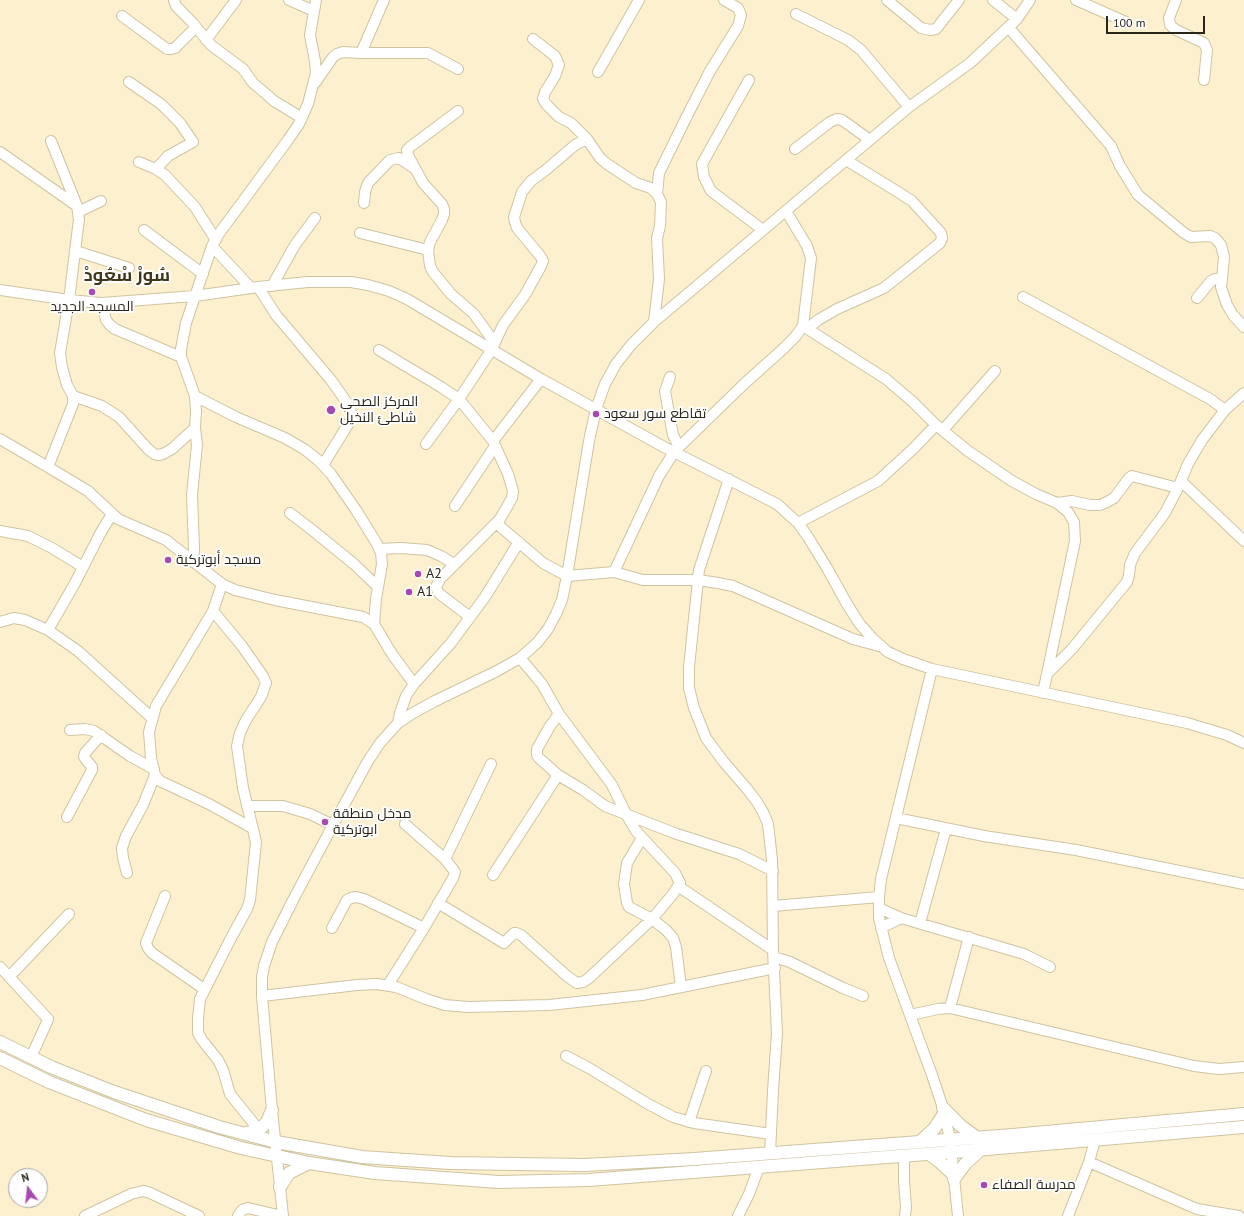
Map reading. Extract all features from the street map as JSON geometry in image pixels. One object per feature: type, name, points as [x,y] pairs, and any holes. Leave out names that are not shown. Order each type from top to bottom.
[{"type":"main road","points":[[0,1042],[51,1067],[114,1092],[219,1127],[276,1142],[362,1157],[450,1163],[585,1165],[770,1153],[1244,1114]]},
{"type":"main road","points":[[3,1060],[50,1082],[146,1120],[242,1148],[277,1156],[375,1173],[499,1182],[589,1180],[980,1150],[1244,1127]]},
{"type":"main road","points":[[246,1134],[258,1130],[267,1122],[272,1110]]},
{"type":"main road","points":[[921,1141],[934,1128],[943,1111],[976,1137]]},
{"type":"main road","points":[[929,1154],[941,1163],[954,1177],[980,1150]]},
{"type":"main road","points":[[280,1187],[289,1173],[309,1162]]},
{"type":"street","points":[[174,0],[176,6],[206,40],[219,52],[243,69],[253,83],[265,94],[302,118]]},
{"type":"street","points":[[206,40],[236,0]]},
{"type":"street","points":[[288,0],[314,11]]},
{"type":"street","points":[[193,562],[194,548],[192,495],[197,445],[195,428],[195,396],[181,357],[186,323],[214,243],[237,208],[288,140],[302,118],[308,104],[316,73],[316,61],[310,35],[316,0]]},
{"type":"street","points":[[361,53],[384,0]]},
{"type":"street","points":[[598,72],[639,0]]},
{"type":"street","points":[[657,194],[660,173],[686,118],[710,71],[738,26],[741,15],[738,8],[724,0]]},
{"type":"street","points":[[887,0],[921,28],[930,30],[936,29],[959,0]]},
{"type":"street","points":[[992,0],[1017,19]]},
{"type":"street","points":[[238,1216],[242,1210],[248,1208],[283,1216],[262,996],[262,977],[264,966],[272,942],[333,825],[368,761],[380,743],[398,723],[413,713],[520,658],[537,643],[548,629],[562,600],[589,441],[596,409],[605,384],[616,364],[631,345],[654,322],[909,107],[970,63],[1009,28],[1030,0]]},
{"type":"street","points":[[1076,0],[1126,22]]},
{"type":"street","points":[[1176,0],[1169,18],[1170,25],[1176,30],[1204,42],[1207,55],[1204,80]]},
{"type":"street","points":[[796,14],[848,40],[861,50],[909,107]]},
{"type":"street","points":[[122,16],[167,49],[175,48],[196,27]]},
{"type":"street","points":[[1009,28],[1111,146],[1120,166],[1138,195],[1184,233],[1191,237],[1210,236],[1215,238],[1221,244],[1224,257],[1221,287],[1226,304],[1233,315],[1244,327]]},
{"type":"street","points":[[533,39],[555,56],[559,65],[555,76],[545,92],[543,99],[546,104],[559,117],[571,123],[587,139],[600,158],[607,164],[636,183],[651,188],[657,194],[661,202],[657,250],[659,279],[654,322]]},
{"type":"street","points":[[314,85],[333,58],[343,52],[428,53],[458,69]]},
{"type":"street","points":[[749,80],[702,164],[704,177],[711,191],[763,230]]},
{"type":"street","points":[[129,82],[161,104],[180,123],[193,142],[168,156],[156,169]]},
{"type":"street","points":[[458,111],[410,147],[408,150],[408,155],[423,183],[442,204],[444,209],[442,220],[430,242],[428,250],[430,266],[433,272],[456,299],[474,314],[493,346]]},
{"type":"street","points":[[795,149],[830,122],[837,119],[842,120],[870,140]]},
{"type":"street","points":[[426,444],[459,400],[493,346],[503,325],[536,276],[542,261],[541,257],[517,228],[515,222],[514,217],[522,192],[530,181],[547,169],[575,145],[587,139]]},
{"type":"street","points":[[48,467],[73,404],[73,396],[60,361],[60,353],[76,251],[78,209],[51,141]]},
{"type":"street","points":[[0,152],[78,209]]},
{"type":"street","points":[[364,203],[368,183],[390,160],[399,158],[414,168]]},
{"type":"street","points":[[614,572],[659,476],[676,449],[806,327],[837,309],[884,288],[940,242],[940,233],[912,201],[846,160]]},
{"type":"street","points":[[139,162],[156,169],[165,175],[195,207],[214,243],[254,287],[331,380],[350,407],[352,418],[323,465]]},
{"type":"street","points":[[78,209],[101,201]]},
{"type":"street","points":[[786,211],[807,246],[811,258],[806,327]]},
{"type":"street","points":[[272,286],[295,245],[315,218]]},
{"type":"street","points":[[144,230],[203,274]]},
{"type":"street","points":[[360,233],[428,250]]},
{"type":"street","points":[[76,251],[129,268]]},
{"type":"street","points":[[1197,298],[1211,281],[1215,279],[1222,279]]},
{"type":"street","points":[[0,290],[102,303],[195,296],[254,287],[308,282],[351,282],[368,285],[407,299],[493,346],[541,379],[778,504],[798,523],[808,537],[859,623],[881,647]]},
{"type":"street","points":[[1022,297],[1210,399],[1225,410]]},
{"type":"street","points":[[102,303],[106,320],[115,329],[181,357]]},
{"type":"street","points":[[806,327],[886,379],[913,402],[939,428],[968,451],[1012,481],[1057,503],[1068,512],[1074,522],[1075,541],[1043,693]]},
{"type":"street","points":[[379,350],[441,387],[459,400],[494,443],[508,474],[513,492],[512,498],[496,523],[454,564],[440,579],[436,587],[438,592],[470,617]]},
{"type":"street","points":[[798,523],[878,481],[914,448],[939,428],[995,371]]},
{"type":"street","points":[[670,377],[665,391],[676,449]]},
{"type":"street","points":[[455,506],[494,443],[541,379]]},
{"type":"street","points":[[1047,674],[1072,649],[1127,582],[1130,575],[1130,565],[1135,553],[1165,513],[1180,484],[1188,464],[1202,440],[1225,410],[1244,393]]},
{"type":"street","points":[[73,396],[102,406],[119,417],[154,454],[163,454],[172,449],[195,428]]},
{"type":"street","points":[[195,396],[236,417],[285,438],[304,449],[331,474],[356,510],[379,549],[382,564],[374,624]]},
{"type":"street","points":[[0,439],[88,491],[118,519],[128,525],[150,532],[166,540],[222,584],[235,590],[275,600],[363,617],[374,624],[392,654],[414,684]]},
{"type":"street","points":[[1057,503],[1072,501],[1090,505],[1100,505],[1114,498],[1132,476],[1180,484],[1244,541]]},
{"type":"street","points":[[729,479],[701,563],[689,667],[689,688],[697,717],[706,738],[723,761],[748,790],[763,812],[768,824],[773,871],[773,954],[775,968],[777,1032],[770,1153]]},
{"type":"street","points":[[48,630],[112,514]]},
{"type":"street","points":[[290,514],[354,564],[378,587]]},
{"type":"street","points":[[496,523],[543,563],[567,576],[614,572],[643,580],[698,580],[733,586],[841,634],[881,647],[903,659],[932,669],[1187,723],[1227,734],[1244,743]]},
{"type":"street","points":[[0,531],[28,536],[52,548],[83,567]]},
{"type":"street","points":[[398,723],[406,696],[414,684],[451,643],[485,597],[519,542]]},
{"type":"street","points":[[379,549],[401,548],[427,550],[454,564]]},
{"type":"street","points":[[222,584],[213,611],[156,706],[149,732],[151,758],[154,772],[160,781],[209,804],[252,828]]},
{"type":"street","points":[[213,611],[242,646],[263,676],[266,683],[261,698],[246,720],[240,733],[237,746],[242,788],[256,842],[250,900],[247,909],[200,999],[198,1008],[198,1033],[218,1060],[223,1070],[230,1094],[258,1130]]},
{"type":"street","points":[[0,622],[14,618],[25,620],[48,630],[83,655],[152,718]]},
{"type":"street","points":[[438,903],[504,944],[514,933],[521,935],[568,977],[577,983],[583,982],[589,978],[652,919],[678,886],[679,879],[675,872],[636,831],[612,785],[559,714],[542,684],[520,658]]},
{"type":"street","points":[[932,669],[881,879],[879,908],[881,928],[889,958],[932,1075],[943,1111],[952,1152],[958,1216]]},
{"type":"street","points":[[559,714],[550,726],[537,749],[539,758],[558,776],[583,790],[605,806],[674,832],[739,854],[773,871]]},
{"type":"street","points":[[70,730],[85,729],[94,731],[154,772]]},
{"type":"street","points":[[67,817],[92,770],[92,767],[84,757],[85,753],[101,735]]},
{"type":"street","points":[[445,859],[474,796],[491,764]]},
{"type":"street","points":[[127,873],[122,848],[126,836],[143,805],[154,772]]},
{"type":"street","points":[[493,875],[558,776]]},
{"type":"street","points":[[247,806],[283,806],[310,814],[333,825]]},
{"type":"street","points":[[896,818],[984,836],[1076,850],[1244,884]]},
{"type":"street","points":[[388,985],[424,928],[455,872],[445,859],[405,824]]},
{"type":"street","points":[[920,923],[946,829]]},
{"type":"street","points":[[642,838],[627,863],[624,884],[625,896],[629,907],[652,919],[666,930],[673,938],[676,947],[681,987]]},
{"type":"street","points":[[678,886],[773,954],[843,988],[863,996]]},
{"type":"street","points":[[164,896],[146,943],[148,948],[152,953],[204,989]]},
{"type":"street","points":[[332,928],[347,900],[356,897],[364,899],[424,928]]},
{"type":"street","points":[[773,906],[879,897]]},
{"type":"street","points":[[879,908],[901,918],[1024,954],[1050,967]]},
{"type":"street","points":[[9,977],[69,914]]},
{"type":"street","points":[[881,928],[901,918]]},
{"type":"street","points":[[950,1008],[969,937]]},
{"type":"street","points":[[0,967],[48,1019],[31,1057]]},
{"type":"street","points":[[262,996],[357,985],[388,985],[445,1005],[468,1007],[557,1004],[642,995],[775,968]]},
{"type":"street","points":[[910,1015],[950,1008],[1194,1066],[1219,1069],[1244,1067]]},
{"type":"street","points":[[566,1056],[673,1117],[689,1122],[771,1134]]},
{"type":"street","points":[[689,1122],[706,1071]]},
{"type":"street","points":[[1068,1216],[1089,1162],[1095,1140]]},
{"type":"street","points":[[904,1156],[905,1216]]},
{"type":"street","points":[[1089,1162],[1197,1209],[1239,1216]]},
{"type":"street","points":[[738,1216],[760,1167]]},
{"type":"street","points":[[85,1216],[131,1194],[148,1192],[198,1216]]},
{"type":"place","name":"المسجد الجديد","points":[[92,292]]},
{"type":"place","name":"المركز الصحي شاطئ النخيل","points":[[331,410]]},
{"type":"place","name":"تقاطع سور سعود","points":[[596,414]]},
{"type":"place","name":"مسجد أبوتركية","points":[[168,560]]},
{"type":"place","name":"A2","points":[[418,574]]},
{"type":"place","name":"A1","points":[[409,592]]},
{"type":"place","name":"مدخل منطقة ابوتركية","points":[[325,822]]},
{"type":"place","name":"مدرسة الصفاء","points":[[984,1185]]},
{"type":"district","name":"سُورْ سْعُودْ","points":[[127,276]]}]
